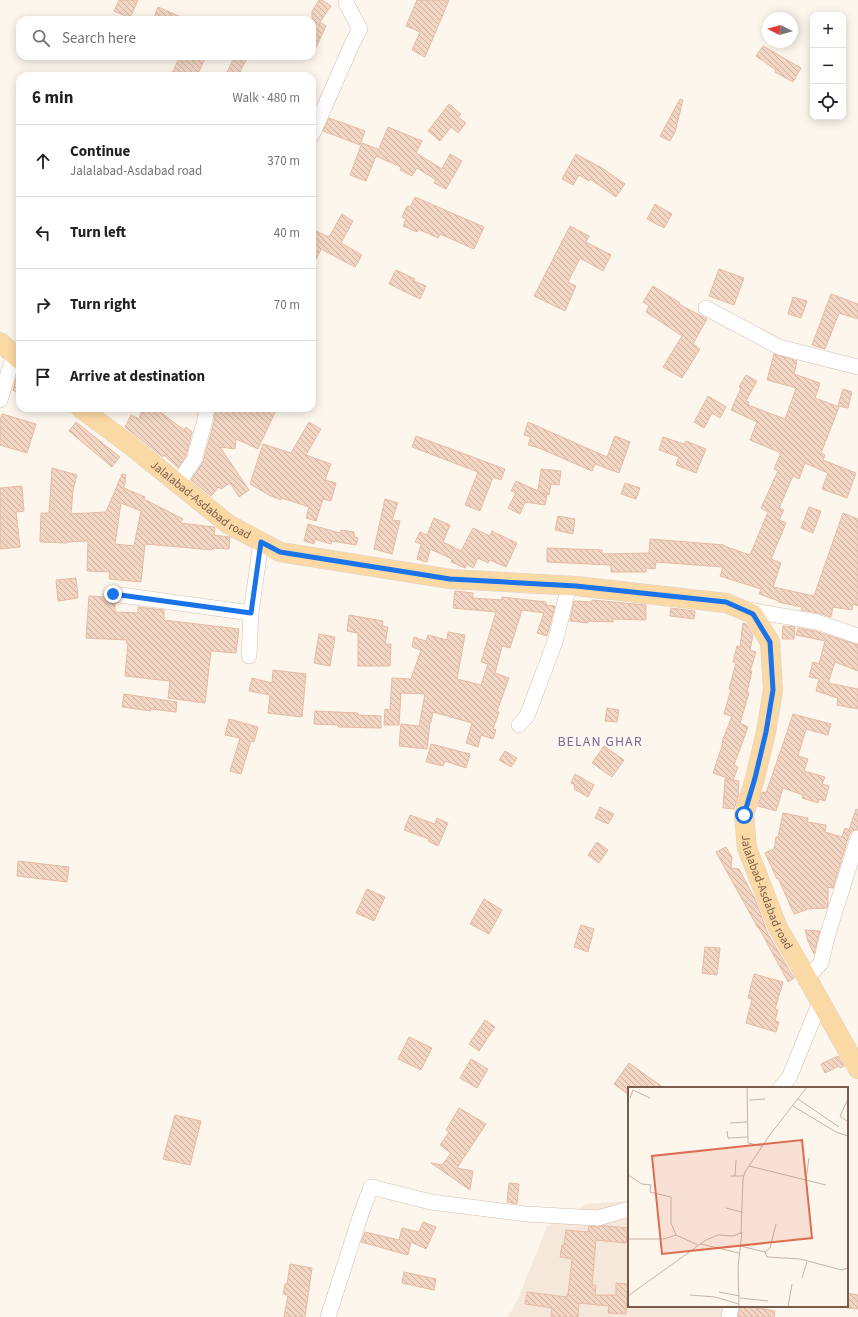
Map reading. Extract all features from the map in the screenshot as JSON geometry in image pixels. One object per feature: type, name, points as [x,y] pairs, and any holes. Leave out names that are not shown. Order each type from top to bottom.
[{"type":"main road","name":"Jalalabad-Asdabad road","points":[[85,412],[130,445],[228,524],[280,552],[450,579],[569,585],[726,602],[753,614],[770,642],[773,690],[766,732],[744,815],[747,848],[778,928],[858,1069]]},
{"type":"street","points":[[316,126],[360,29],[343,1]]},
{"type":"street","points":[[706,308],[779,347],[858,367]]},
{"type":"street","points":[[0,400],[11,352]]},
{"type":"street","points":[[178,483],[194,460],[206,412]]},
{"type":"street","points":[[249,656],[251,613],[261,542]]},
{"type":"street","points":[[519,725],[527,716],[556,638],[569,585]]},
{"type":"street","points":[[113,594],[251,613]]},
{"type":"street","points":[[740,609],[817,622],[858,636]]},
{"type":"street","points":[[807,978],[821,963],[827,937],[858,838]]},
{"type":"street","points":[[781,1087],[789,1078],[820,1002]]},
{"type":"street","points":[[328,1317],[371,1187],[430,1202],[526,1214],[598,1218],[628,1209]]},
{"type":"street","points":[[729,1317],[731,1307]]},
{"type":"shaded area","points":[[628,1201],[628,1307],[727,1307],[727,1317],[508,1317],[517,1301],[547,1227],[586,1204]]},
{"type":"building","points":[[119,0],[138,0],[131,16],[125,16],[114,11]]},
{"type":"building","points":[[319,0],[322,0],[331,6],[320,22],[326,26],[316,47],[316,16],[312,16],[312,11]]},
{"type":"building","points":[[417,0],[449,0],[425,57],[412,50],[420,32],[406,26]]},
{"type":"building","points":[[158,7],[179,16],[155,16]]},
{"type":"building","points":[[762,47],[766,48],[801,68],[793,82],[775,72],[776,70],[756,56]]},
{"type":"building","points":[[178,60],[204,60],[199,72],[173,72]]},
{"type":"building","points":[[233,60],[246,60],[240,72],[227,72]]},
{"type":"building","points":[[680,99],[683,100],[675,132],[670,141],[660,136]]},
{"type":"building","points":[[449,104],[461,114],[458,117],[466,123],[458,133],[451,127],[440,141],[428,131]]},
{"type":"building","points":[[329,118],[365,131],[360,145],[323,131]]},
{"type":"building","points":[[388,127],[422,141],[416,153],[442,169],[450,154],[462,161],[446,189],[434,183],[436,180],[417,168],[412,176],[400,170],[401,167],[376,156],[366,181],[350,175],[362,143],[378,149],[378,151]]},
{"type":"building","points":[[576,154],[599,166],[625,184],[616,197],[590,179],[589,181],[579,175],[573,185],[562,179]]},
{"type":"building","points":[[415,197],[484,227],[474,249],[440,234],[438,238],[418,229],[417,232],[403,226],[406,219],[402,217],[407,206],[410,207]]},
{"type":"building","points":[[655,204],[672,214],[664,228],[647,219]]},
{"type":"building","points":[[342,214],[353,221],[341,243],[362,255],[355,267],[321,249],[316,260],[316,231],[329,237]]},
{"type":"building","points":[[570,226],[589,236],[586,242],[611,255],[603,271],[580,258],[568,282],[576,286],[565,311],[534,296]]},
{"type":"building","points":[[719,269],[744,278],[734,305],[709,296]]},
{"type":"building","points":[[396,270],[415,279],[414,281],[426,286],[420,299],[389,284]]},
{"type":"building","points":[[653,286],[680,303],[679,304],[707,319],[693,344],[700,349],[682,378],[663,367],[682,336],[646,312],[649,306],[643,302]]},
{"type":"building","points":[[831,294],[858,304],[858,319],[839,313],[825,349],[812,345]]},
{"type":"building","points":[[793,297],[807,301],[801,318],[788,314]]},
{"type":"building","points":[[774,354],[797,361],[794,374],[820,383],[815,398],[839,407],[821,453],[825,455],[823,460],[856,473],[847,498],[822,489],[828,473],[805,463],[799,479],[793,476],[779,508],[784,510],[779,520],[786,523],[771,559],[781,563],[773,587],[814,596],[843,513],[858,519],[858,606],[853,604],[852,610],[833,607],[831,617],[801,610],[802,607],[778,602],[779,601],[759,594],[761,589],[720,576],[723,567],[656,562],[655,569],[646,568],[646,572],[611,572],[611,565],[547,562],[547,548],[602,550],[602,554],[649,553],[650,539],[724,545],[750,555],[768,512],[761,508],[778,471],[774,469],[781,453],[750,440],[757,422],[731,410],[741,388],[739,387],[746,375],[757,381],[746,401],[749,402],[748,405],[785,419],[796,389],[767,380]]},
{"type":"building","points":[[16,379],[16,392],[13,390]]},
{"type":"building","points":[[843,389],[852,392],[848,408],[838,406]]},
{"type":"building","points":[[708,396],[726,407],[720,418],[712,413],[704,428],[694,422]]},
{"type":"building","points":[[142,412],[160,412],[184,430],[186,427],[192,432],[186,456],[178,468],[164,455],[163,457],[125,427],[131,415],[139,419]]},
{"type":"building","points":[[215,412],[275,412],[258,449],[236,439],[235,449],[220,447],[249,490],[239,497],[230,483],[221,489],[219,487],[211,496],[191,480],[203,462]]},
{"type":"building","points":[[2,414],[36,424],[27,453],[0,445],[0,420]]},
{"type":"building","points":[[76,422],[120,457],[112,467],[69,431]]},
{"type":"building","points":[[309,422],[321,429],[306,455],[331,464],[325,480],[336,483],[331,501],[323,499],[316,521],[306,518],[309,507],[282,498],[281,500],[250,484],[263,444],[291,453]]},
{"type":"building","points":[[528,422],[607,457],[615,436],[630,442],[619,473],[595,464],[592,471],[539,448],[528,445],[531,437],[524,435]]},
{"type":"building","points":[[416,436],[505,469],[501,480],[493,477],[480,511],[465,505],[478,472],[412,447]]},
{"type":"building","points":[[663,437],[684,444],[686,441],[706,449],[696,473],[676,465],[679,457],[659,450]]},
{"type":"building","points":[[52,468],[77,475],[73,490],[71,514],[106,512],[122,474],[126,475],[124,488],[145,497],[144,499],[183,519],[180,523],[214,527],[214,535],[230,537],[229,549],[213,548],[213,550],[145,544],[141,582],[109,579],[110,572],[87,571],[88,541],[67,543],[40,542],[41,513],[49,513]],"holes":[[[121,503],[141,511],[134,546],[115,544]]]},
{"type":"building","points":[[541,469],[561,471],[559,485],[551,484],[549,495],[542,493],[547,496],[545,505],[525,502],[520,514],[508,508],[516,493],[511,491],[516,481],[538,491]]},
{"type":"building","points":[[625,483],[640,488],[636,499],[621,494]]},
{"type":"building","points":[[22,486],[24,511],[16,512],[20,547],[0,549],[0,488]]},
{"type":"building","points":[[385,499],[398,503],[392,520],[400,521],[392,554],[374,549]]},
{"type":"building","points":[[809,507],[821,511],[813,533],[801,528]]},
{"type":"building","points":[[558,516],[575,519],[573,534],[555,530]]},
{"type":"building","points":[[434,518],[450,525],[443,542],[461,551],[473,528],[490,536],[492,531],[517,543],[506,567],[490,560],[488,563],[478,558],[473,568],[467,564],[465,568],[451,562],[452,559],[430,549],[427,562],[417,559],[421,544],[415,542],[420,532],[427,535]]},
{"type":"building","points":[[308,524],[340,533],[341,530],[354,532],[354,537],[358,538],[356,545],[332,541],[331,544],[315,539],[314,544],[304,541]]},
{"type":"building","points":[[76,578],[78,598],[58,601],[56,580]]},
{"type":"building","points":[[455,591],[473,593],[473,598],[502,600],[502,597],[546,602],[546,605],[555,606],[547,636],[537,633],[544,613],[522,610],[510,648],[502,646],[495,673],[509,678],[497,711],[499,712],[493,729],[496,730],[493,739],[481,735],[478,747],[466,743],[472,723],[433,712],[430,722],[427,749],[399,746],[401,724],[419,726],[425,694],[401,693],[399,725],[384,725],[385,709],[390,710],[392,678],[411,679],[421,650],[412,647],[414,637],[426,641],[428,635],[447,640],[448,632],[465,635],[457,679],[481,685],[488,664],[481,662],[496,612],[453,608]]},
{"type":"building","points":[[89,596],[105,597],[108,601],[115,603],[115,612],[138,613],[138,607],[164,610],[164,620],[239,629],[236,653],[211,651],[205,703],[168,698],[170,681],[125,676],[127,640],[86,638]]},
{"type":"building","points":[[592,600],[646,605],[646,620],[613,619],[613,622],[588,621],[588,623],[570,621],[574,601],[592,602]]},
{"type":"building","points":[[671,608],[695,611],[694,619],[670,616]]},
{"type":"building","points":[[349,615],[383,621],[382,626],[388,627],[385,644],[391,644],[390,666],[358,666],[358,633],[347,631]]},
{"type":"building","points":[[743,623],[746,624],[753,635],[750,650],[756,652],[750,671],[752,671],[747,692],[749,693],[740,723],[748,727],[734,765],[738,767],[733,780],[713,773],[723,743],[722,742],[732,716],[724,714],[736,663],[733,662],[737,646],[740,647]]},
{"type":"building","points":[[783,626],[795,627],[794,639],[782,639]]},
{"type":"building","points":[[798,628],[815,631],[858,645],[858,671],[835,662],[828,683],[858,689],[858,709],[837,705],[838,698],[816,691],[819,679],[809,677],[813,662],[819,664],[825,641],[796,635]]},
{"type":"building","points":[[319,634],[335,637],[330,666],[314,663]]},
{"type":"building","points":[[273,670],[306,674],[302,717],[268,713],[270,695],[249,691],[252,678],[272,683]]},
{"type":"building","points":[[124,694],[177,702],[176,712],[151,709],[151,711],[122,707]]},
{"type":"building","points":[[607,708],[619,710],[617,722],[605,721]]},
{"type":"building","points":[[315,711],[358,713],[358,715],[381,716],[381,728],[338,727],[338,725],[314,724]]},
{"type":"building","points":[[793,714],[831,724],[828,735],[806,729],[798,756],[808,759],[804,771],[825,777],[822,784],[829,786],[825,801],[819,799],[818,803],[802,798],[803,795],[783,788],[776,811],[758,806],[762,792],[766,793]]},
{"type":"building","points":[[229,719],[258,727],[254,742],[251,741],[241,774],[230,771],[240,738],[225,735]]},
{"type":"building","points":[[431,744],[470,754],[466,768],[445,761],[443,766],[426,762]]},
{"type":"building","points":[[604,746],[624,760],[612,777],[592,763]]},
{"type":"building","points":[[505,751],[517,758],[511,767],[499,760]]},
{"type":"building","points":[[575,774],[594,785],[588,797],[574,789],[575,785],[571,783]]},
{"type":"building","points":[[725,779],[739,781],[739,794],[734,809],[723,808]]},
{"type":"building","points":[[600,807],[614,814],[608,824],[595,818]]},
{"type":"building","points":[[856,809],[858,810],[858,829],[852,831],[849,835],[833,888],[828,887],[827,908],[806,909],[794,914],[765,853],[774,849],[783,813],[808,818],[807,822],[826,825],[825,832],[842,837],[845,828],[849,830]]},
{"type":"building","points":[[410,815],[435,824],[437,818],[448,823],[438,846],[428,841],[429,839],[404,830]]},
{"type":"building","points":[[597,842],[608,850],[599,863],[588,855]]},
{"type":"building","points":[[726,847],[732,857],[731,868],[739,869],[755,899],[768,934],[794,978],[788,982],[716,852]]},
{"type":"building","points":[[18,861],[69,867],[67,882],[17,876]]},
{"type":"building","points":[[367,889],[385,897],[374,921],[356,913]]},
{"type":"building","points":[[484,899],[502,910],[489,934],[470,924]]},
{"type":"building","points":[[581,925],[594,929],[588,952],[574,947]]},
{"type":"building","points":[[805,930],[820,931],[814,954],[808,941]]},
{"type":"building","points":[[705,947],[720,948],[717,975],[702,973]]},
{"type":"building","points":[[754,974],[783,982],[775,1009],[778,1010],[775,1021],[779,1022],[776,1032],[746,1023],[752,999],[748,998]]},
{"type":"building","points":[[485,1020],[495,1027],[479,1051],[469,1044]]},
{"type":"building","points":[[409,1037],[432,1048],[421,1070],[398,1059]]},
{"type":"building","points":[[838,1056],[844,1066],[840,1068],[839,1066],[825,1073],[821,1064]]},
{"type":"building","points":[[471,1059],[488,1069],[477,1088],[460,1078]]},
{"type":"building","points":[[629,1063],[663,1087],[628,1087],[628,1094],[614,1084]]},
{"type":"building","points":[[459,1108],[486,1124],[457,1168],[473,1171],[470,1190],[431,1163],[442,1165],[451,1153],[440,1145],[449,1132],[446,1130]]},
{"type":"building","points":[[175,1115],[201,1121],[190,1165],[163,1159]]},
{"type":"building","points":[[509,1183],[519,1184],[517,1204],[507,1202]]},
{"type":"building","points":[[423,1222],[436,1227],[426,1249],[411,1242],[408,1255],[361,1242],[365,1232],[399,1240],[402,1228],[419,1232]]},
{"type":"building","points":[[606,1225],[628,1228],[626,1243],[596,1240],[592,1285],[596,1285],[595,1295],[616,1295],[616,1283],[628,1284],[626,1314],[608,1313],[609,1306],[579,1303],[578,1317],[551,1317],[552,1308],[525,1304],[527,1292],[567,1297],[572,1259],[560,1257],[562,1245],[564,1245],[566,1230],[588,1232],[589,1226],[598,1227]]},
{"type":"building","points":[[290,1264],[312,1268],[305,1317],[284,1317],[288,1295],[283,1294],[285,1284],[287,1284]]},
{"type":"building","points":[[404,1272],[436,1279],[434,1290],[402,1283]]},
{"type":"building","points":[[848,1293],[858,1295],[858,1309],[847,1308]]},
{"type":"building","points":[[740,1307],[753,1307],[775,1311],[774,1317],[738,1317]]},
{"type":"district","name":"BELAN GHAR","points":[[600,742]]},
{"type":"route","points":[[113,594],[251,613],[261,542],[280,552],[450,579],[576,586],[726,602],[753,614],[770,642],[773,690],[766,732],[744,815]]}]
